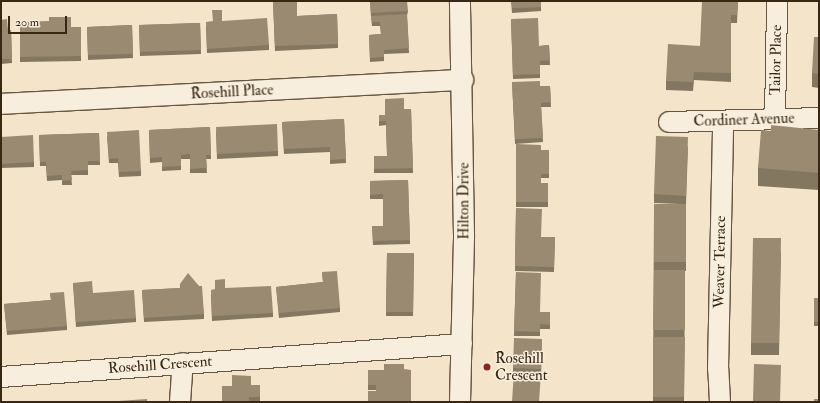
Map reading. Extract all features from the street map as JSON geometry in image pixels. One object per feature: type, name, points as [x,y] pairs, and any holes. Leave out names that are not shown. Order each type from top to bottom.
[{"type":"street","name":"Hilton Drive","points":[[460,1],[463,80],[462,344],[460,402]]},
{"type":"street","name":"Tailor Place","points":[[775,119],[777,1]]},
{"type":"street","name":"Rosehill Place","points":[[1,104],[463,80]]},
{"type":"street","name":"Cordiner Avenue","points":[[669,122],[819,118]]},
{"type":"street","name":"Weaver Terrace","points":[[720,402],[718,369],[723,121]]},
{"type":"street","name":"Rosehill Crescent","points":[[1,377],[462,344]]},
{"type":"street","points":[[180,402],[183,363]]},
{"type":"building","points":[[297,1],[297,16],[337,14],[338,44],[275,46],[273,2]]},
{"type":"building","points":[[370,1],[407,1],[408,11],[371,13]]},
{"type":"building","points":[[512,1],[541,1],[541,7],[512,8]]},
{"type":"building","points":[[702,1],[738,1],[737,15],[731,15],[731,73],[694,72],[693,82],[666,81],[668,44],[700,46]]},
{"type":"building","points":[[212,10],[222,10],[222,21],[267,18],[269,45],[207,49],[206,22],[213,21]]},
{"type":"building","points":[[407,14],[409,48],[384,50],[384,57],[370,58],[369,35],[381,34],[380,22],[372,22],[371,16]]},
{"type":"building","points":[[49,17],[71,17],[71,27],[81,27],[81,56],[20,57],[20,22],[49,21]]},
{"type":"building","points":[[538,18],[539,46],[549,45],[550,60],[540,61],[540,74],[513,75],[511,19]]},
{"type":"building","points":[[7,19],[8,30],[11,30],[12,59],[1,59],[1,20]]},
{"type":"building","points":[[200,23],[201,50],[140,52],[139,25]]},
{"type":"building","points":[[132,25],[133,54],[88,55],[87,27]]},
{"type":"building","points":[[814,37],[819,37],[819,74],[812,73]]},
{"type":"building","points":[[540,81],[540,86],[550,86],[551,102],[541,103],[543,138],[515,139],[512,82]]},
{"type":"building","points":[[404,98],[404,109],[411,109],[413,168],[374,169],[374,156],[387,156],[386,121],[379,121],[379,115],[385,115],[385,99]]},
{"type":"building","points":[[344,119],[346,159],[330,160],[330,147],[284,149],[282,122]]},
{"type":"building","points":[[277,124],[278,151],[217,154],[216,127]]},
{"type":"building","points":[[771,125],[819,130],[819,173],[758,168],[761,130],[771,131]]},
{"type":"building","points":[[210,127],[211,155],[206,155],[207,168],[190,169],[190,154],[181,155],[181,166],[162,167],[162,157],[150,158],[149,130]]},
{"type":"building","points":[[139,130],[141,171],[119,172],[118,158],[109,159],[107,132]]},
{"type":"building","points":[[99,133],[100,161],[88,161],[88,170],[71,171],[72,180],[62,181],[62,175],[47,176],[46,162],[40,162],[39,135]]},
{"type":"building","points":[[33,135],[34,162],[1,164],[1,137]]},
{"type":"building","points":[[656,136],[688,137],[686,196],[654,194]]},
{"type":"building","points":[[516,144],[541,145],[541,150],[549,150],[549,174],[541,174],[541,183],[548,183],[548,202],[516,202]]},
{"type":"building","points":[[408,180],[410,240],[373,241],[372,226],[383,226],[383,194],[370,195],[370,181]]},
{"type":"building","points":[[654,204],[686,204],[686,262],[654,262]]},
{"type":"building","points":[[516,208],[542,209],[541,237],[555,237],[554,267],[515,266]]},
{"type":"building","points":[[753,238],[781,238],[779,343],[751,343]]},
{"type":"building","points":[[387,253],[414,253],[413,312],[386,312]]},
{"type":"building","points":[[654,270],[685,270],[685,330],[653,330]]},
{"type":"building","points":[[337,271],[340,308],[279,313],[276,287],[323,282],[322,272]]},
{"type":"building","points":[[516,272],[541,273],[540,312],[550,312],[550,325],[540,324],[540,332],[514,331]]},
{"type":"building","points":[[188,273],[199,286],[202,286],[204,314],[144,318],[142,290],[181,288],[180,284]]},
{"type":"building","points":[[225,279],[225,288],[271,286],[273,313],[212,316],[211,290],[215,289],[215,280]]},
{"type":"building","points":[[92,281],[93,293],[134,290],[136,318],[76,322],[73,283]]},
{"type":"building","points":[[64,292],[67,326],[7,331],[4,304],[51,300],[50,293]]},
{"type":"building","points":[[814,298],[819,298],[819,322],[814,322]]},
{"type":"building","points":[[653,337],[685,337],[684,397],[653,397]]},
{"type":"building","points":[[514,338],[542,339],[541,369],[513,368]]},
{"type":"building","points":[[384,364],[404,364],[404,369],[411,370],[411,402],[368,402],[368,391],[376,391],[376,385],[368,385],[368,370],[384,370]]},
{"type":"building","points":[[754,364],[781,365],[780,402],[753,402]]},
{"type":"building","points":[[514,371],[541,372],[539,402],[512,402]]},
{"type":"building","points":[[232,375],[251,376],[251,385],[260,385],[260,397],[249,397],[249,402],[222,402],[222,386],[232,386]]},
{"type":"building","points":[[147,399],[147,402],[104,402]]},
{"type":"building","points":[[814,399],[819,399],[819,402],[814,402]]},
{"type":"place","name":"Rosehill Crescent","points":[[487,367]]}]
